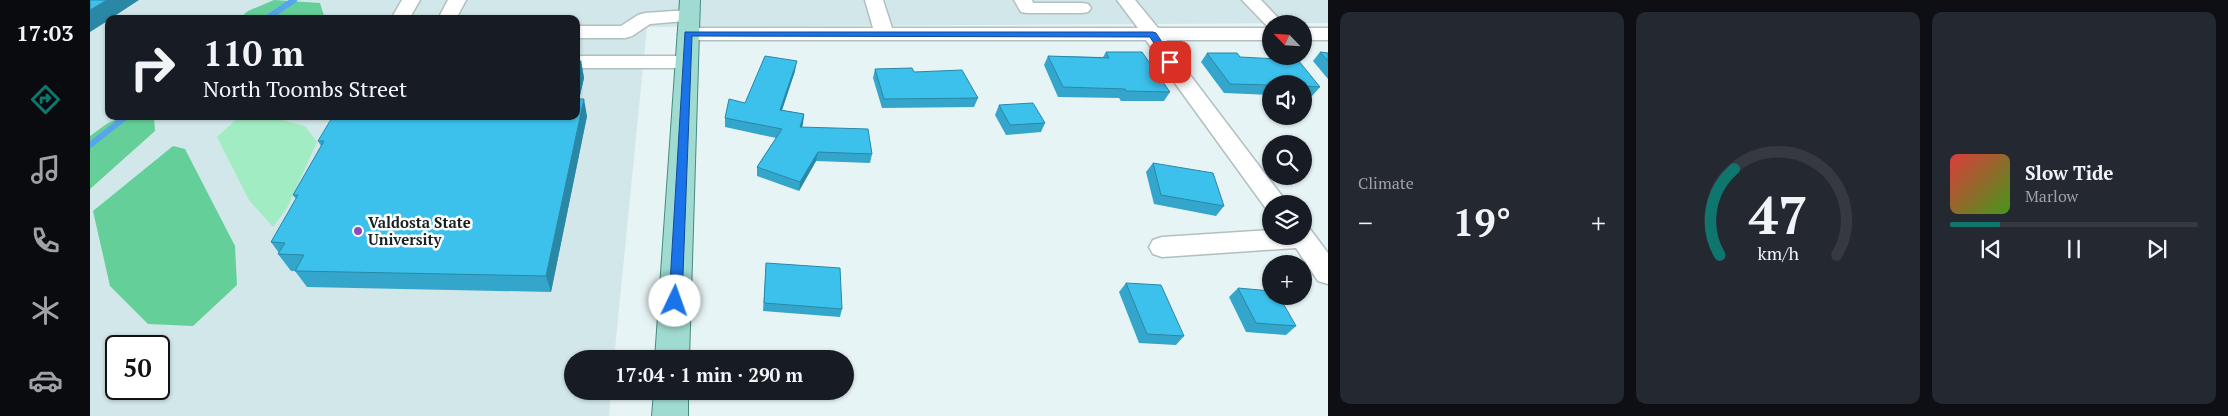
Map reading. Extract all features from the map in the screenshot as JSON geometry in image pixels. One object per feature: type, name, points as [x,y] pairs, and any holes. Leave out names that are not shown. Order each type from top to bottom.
[{"type":"main road","points":[[672,350],[689,17]]},
{"type":"main road","points":[[670,416],[671,400]]},
{"type":"street","points":[[402,15],[411,0]]},
{"type":"street","points":[[449,15],[457,0]]},
{"type":"street","points":[[874,0],[884,35]]},
{"type":"street","points":[[1023,0],[1027,8],[1079,4],[1099,35]]},
{"type":"street","points":[[1126,0],[1153,35],[1179,75],[1269,195]]},
{"type":"street","points":[[1251,0],[1266,15]]},
{"type":"street","points":[[580,32],[625,32],[644,19],[689,17],[884,35],[1262,34]]},
{"type":"street","points":[[1312,34],[1328,34]]},
{"type":"street","points":[[580,62],[686,62]]},
{"type":"street","points":[[1162,247],[1262,240]]},
{"type":"street","points":[[1307,245],[1328,273]]},
{"type":"shaded area","name":"Valdosta State University","points":[[90,0],[1328,0],[1328,23],[1312,23],[1312,15],[1262,15],[1262,23],[647,27],[615,350],[564,350],[564,400],[610,400],[609,416],[90,416]]},
{"type":"green space","points":[[274,0],[320,3],[324,15],[244,15],[248,11]]},
{"type":"green space","points":[[115,120],[154,120],[155,131],[90,189],[90,136]]},
{"type":"green space","points":[[236,120],[282,120],[305,126],[317,142],[287,208],[273,227],[249,200],[217,137]]},
{"type":"green space","points":[[173,146],[185,149],[235,246],[237,285],[193,326],[148,324],[110,286],[93,211]]},
{"type":"building","points":[[90,0],[107,0],[90,10]]},
{"type":"building","points":[[1106,52],[1142,52],[1170,92],[1063,87],[1048,56],[1109,58]]},
{"type":"building","points":[[1320,52],[1328,53],[1328,61]]},
{"type":"building","points":[[1207,53],[1237,53],[1240,57],[1262,58],[1262,65],[1302,65],[1310,75],[1262,75],[1262,85],[1230,84]]},
{"type":"building","points":[[765,56],[797,61],[780,110],[804,114],[800,127],[868,129],[872,154],[818,152],[800,182],[757,167],[782,129],[725,118],[729,99],[745,103]]},
{"type":"building","points":[[912,68],[914,72],[962,70],[978,98],[884,99],[875,69]]},
{"type":"building","points":[[1312,77],[1320,87],[1312,86]]},
{"type":"building","points":[[580,99],[584,99],[580,118]]},
{"type":"building","points":[[1033,103],[1045,123],[1010,125],[999,105]]},
{"type":"building","points":[[331,120],[579,120],[546,276],[295,271],[304,255],[278,254],[285,243],[271,242],[298,195],[293,195],[324,141],[318,141]]},
{"type":"building","points":[[1153,163],[1213,173],[1224,206],[1161,195]]},
{"type":"building","points":[[766,263],[840,268],[842,309],[764,303]]},
{"type":"building","points":[[1126,283],[1161,285],[1184,336],[1147,334]]},
{"type":"building","points":[[1238,288],[1262,290],[1262,305],[1284,305],[1296,326],[1256,323]]},
{"type":"waterway","points":[[272,15],[294,0]]},
{"type":"waterway","points":[[90,145],[122,120]]},
{"type":"place","name":"Valdosta State University","points":[[358,231]]},
{"type":"route","points":[[675,301],[688,34],[1153,35],[1170,62]]}]
